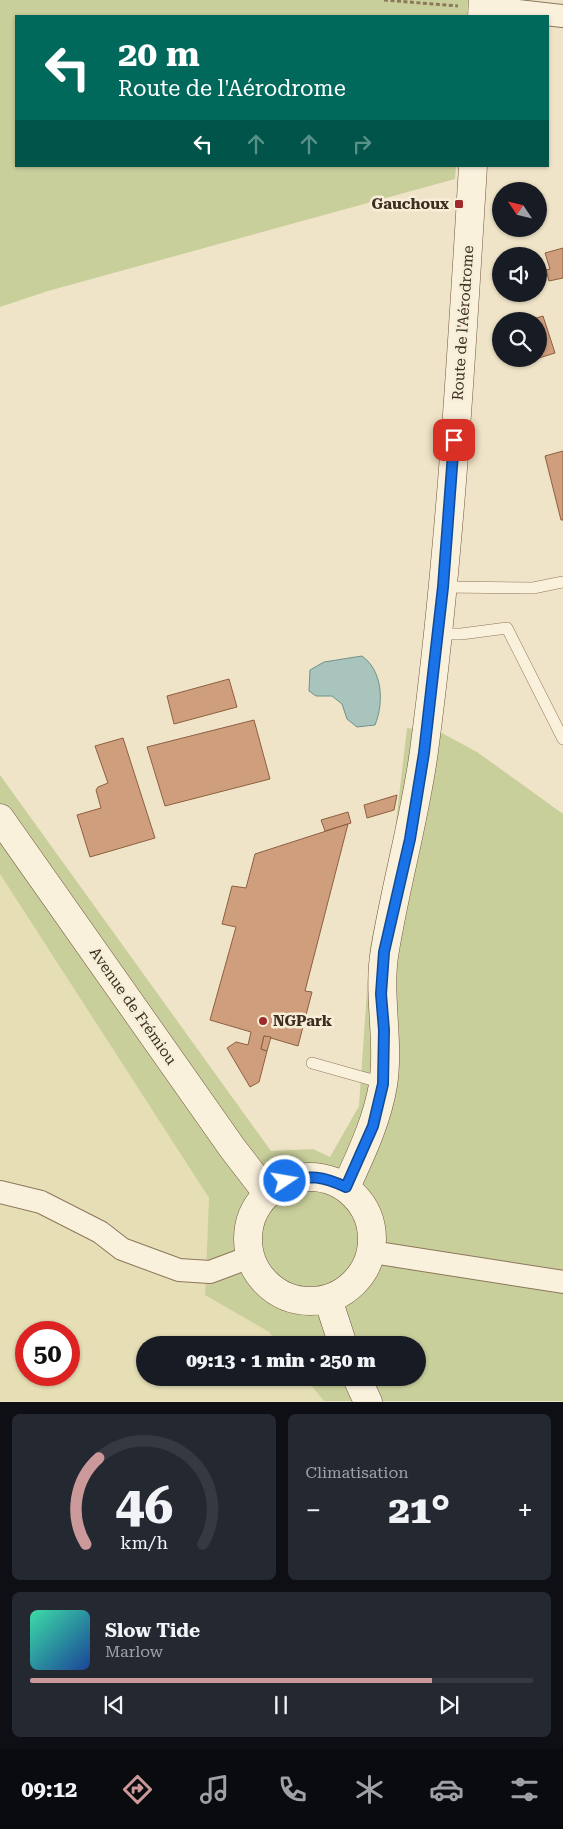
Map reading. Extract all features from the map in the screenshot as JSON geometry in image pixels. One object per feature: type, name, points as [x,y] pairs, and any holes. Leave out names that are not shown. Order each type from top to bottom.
[{"type":"street","points":[[482,8],[563,16]]},
{"type":"street","name":"Route de l'Aérodrome","points":[[346,1187],[373,1126],[383,1084],[384,1030],[381,994],[384,952],[410,839],[424,753],[438,634],[473,167]]},
{"type":"street","name":"Avenue de Frémiou","points":[[0,818],[233,1149],[267,1193]]},
{"type":"street","points":[[305,1176],[326,1178],[346,1187],[360,1199],[369,1216],[373,1234],[372,1252],[366,1268],[356,1282],[343,1292],[328,1299],[308,1302],[289,1298],[272,1289],[259,1275],[250,1257],[248,1240],[250,1223],[256,1207],[267,1193],[285,1181],[305,1176]]},
{"type":"street","points":[[0,1192],[41,1202],[100,1232],[122,1249],[179,1270],[210,1272],[250,1257]]},
{"type":"street","points":[[372,1252],[563,1282]]},
{"type":"street","points":[[328,1299],[340,1336]]},
{"type":"street","points":[[361,1386],[368,1402]]},
{"type":"lane","points":[[443,587],[533,588],[563,582]]},
{"type":"lane","points":[[438,634],[461,634],[507,628],[563,739]]},
{"type":"lane","points":[[312,1063],[383,1084]]},
{"type":"path","points":[[384,0],[482,8]]},
{"type":"shaded area","points":[[0,874],[209,1198],[205,1295],[269,1332],[272,1336],[136,1336],[136,1386],[312,1386],[324,1401],[0,1401]]},
{"type":"green space","points":[[0,0],[468,0],[467,15],[15,15],[15,167],[456,167],[455,179],[48,291],[0,307]]},
{"type":"green space","points":[[407,728],[442,733],[477,752],[563,814],[563,1401],[324,1401],[312,1386],[426,1386],[426,1336],[272,1336],[269,1332],[205,1295],[209,1198],[0,874],[0,775],[271,1151],[313,1149],[330,1157],[359,1106],[370,947],[395,831]]},
{"type":"water","points":[[362,656],[369,662],[378,679],[380,707],[375,725],[357,727],[347,719],[342,704],[332,696],[316,696],[309,691],[310,670],[324,662]]},
{"type":"building","points":[[563,248],[563,278],[549,281],[547,270],[550,269],[547,252]]},
{"type":"building","points":[[547,328],[555,353],[547,356]]},
{"type":"building","points":[[563,451],[563,520],[561,520],[545,456]]},
{"type":"building","points":[[229,679],[237,707],[174,724],[167,696]]},
{"type":"building","points":[[254,720],[270,779],[165,806],[147,747]]},
{"type":"building","points":[[123,738],[155,838],[90,857],[77,815],[101,808],[96,790],[98,787],[108,783],[95,746]]},
{"type":"building","points":[[397,795],[394,810],[367,818],[364,805]]},
{"type":"building","points":[[348,812],[351,823],[325,831],[321,820]]},
{"type":"building","points":[[348,824],[305,991],[312,992],[298,1046],[264,1036],[261,1049],[267,1051],[259,1082],[250,1087],[227,1048],[236,1042],[248,1045],[251,1032],[210,1020],[236,927],[222,924],[232,886],[246,888],[255,854]]},
{"type":"building","points":[[264,1036],[271,1037],[267,1051],[261,1049]]},
{"type":"place","name":"Gauchoux","points":[[459,204]]},
{"type":"place","name":"NGPark","points":[[263,1021]]},
{"type":"route","points":[[285,1181],[305,1176],[316,1177],[326,1178],[346,1187],[373,1126],[383,1084],[384,1030],[381,994],[384,952],[410,839],[424,753],[443,587],[454,440]]}]
